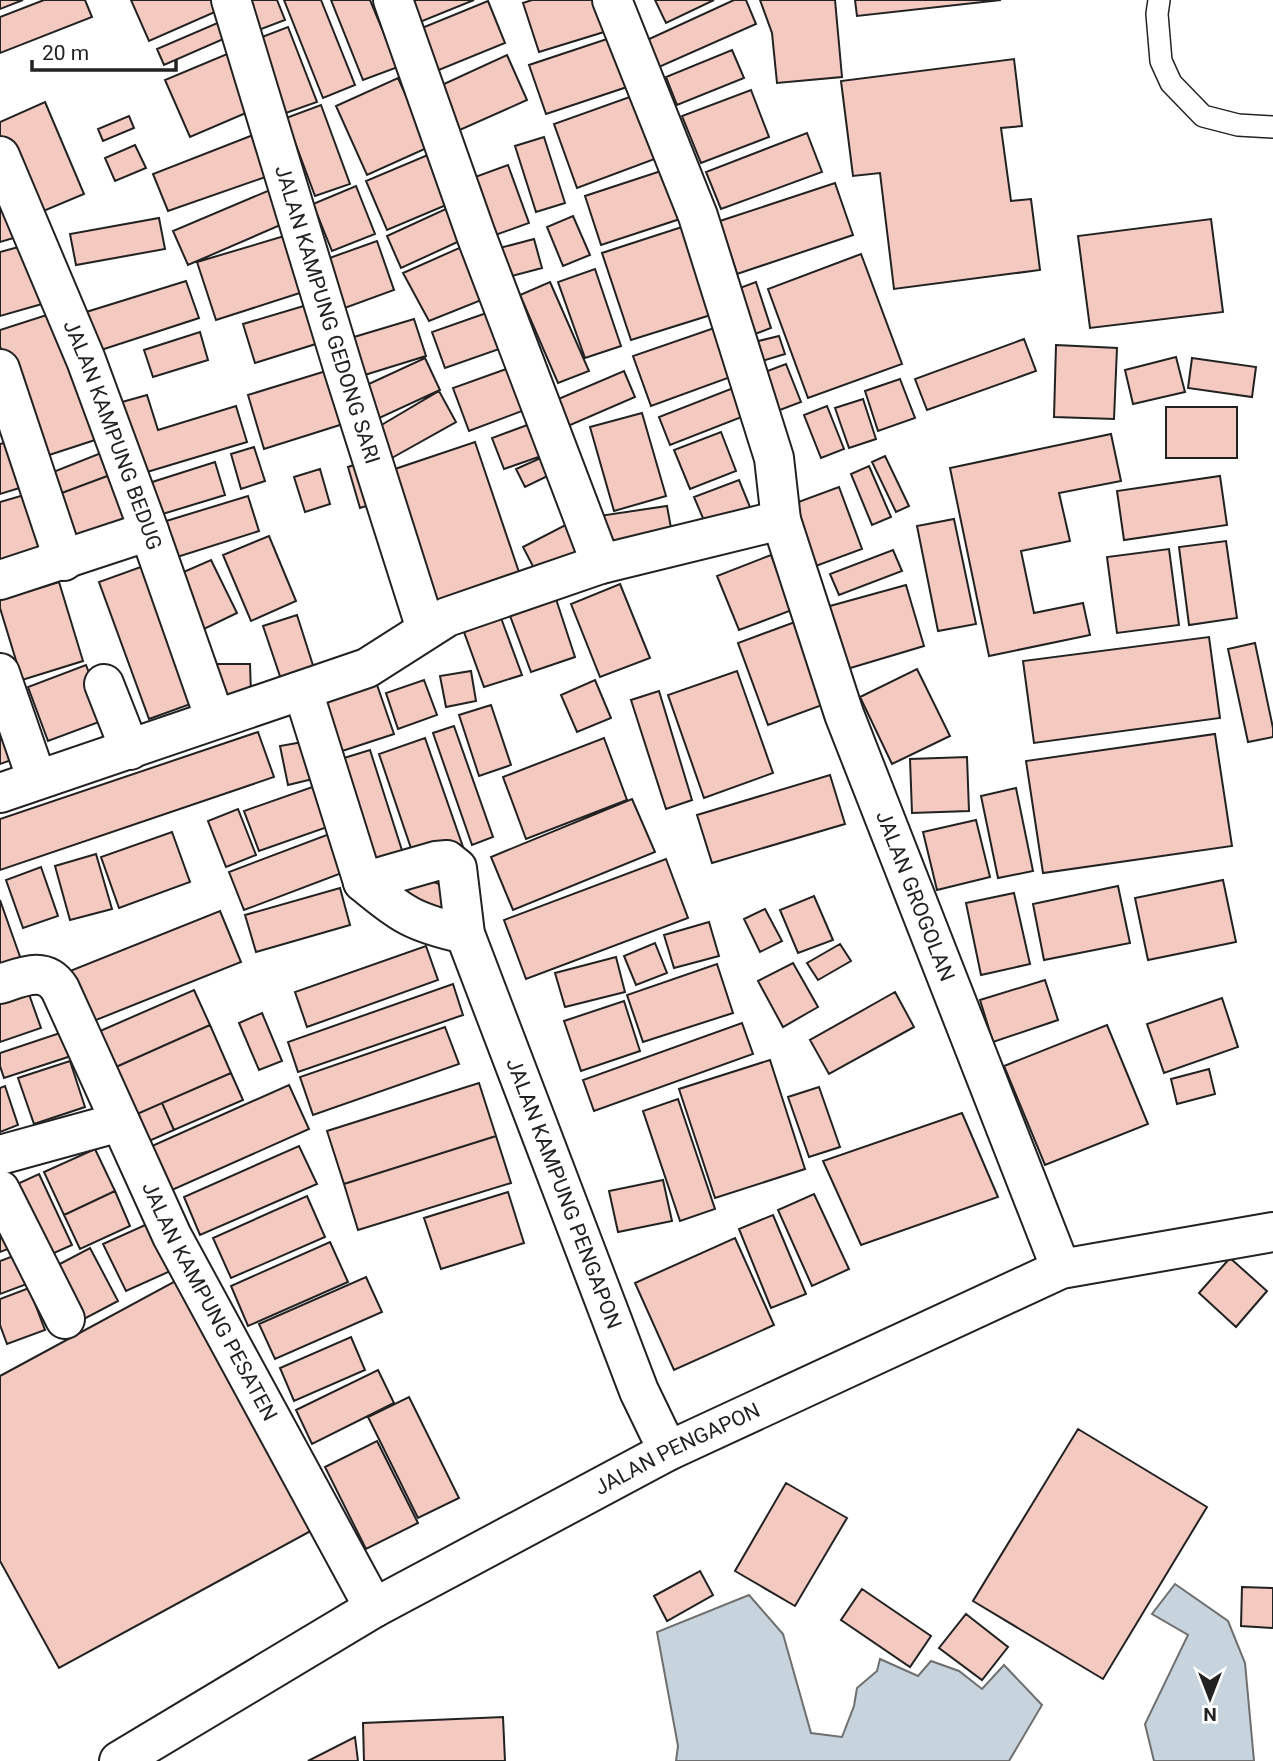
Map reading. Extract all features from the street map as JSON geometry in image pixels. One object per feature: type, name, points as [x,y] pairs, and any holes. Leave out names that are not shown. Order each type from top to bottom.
[{"type":"main road","name":"JALAN KAMPUNG GEDONG SARI","points":[[231,0],[344,372],[426,629]]},
{"type":"main road","points":[[393,0],[476,234],[601,564]]},
{"type":"main road","points":[[0,793],[367,668],[447,617],[601,564],[781,520],[774,458],[698,216],[612,0]]},
{"type":"main road","name":"JALAN KAMPUNG BEDUG","points":[[0,156],[86,360],[215,719]]},
{"type":"main road","points":[[0,369],[64,561]]},
{"type":"main road","name":"JALAN GROGOLAN","points":[[781,520],[844,714],[1061,1269]]},
{"type":"main road","points":[[0,580],[149,531]]},
{"type":"main road","points":[[0,673],[37,780]]},
{"type":"main road","points":[[104,684],[130,750]]},
{"type":"main road","points":[[303,691],[363,882],[392,906],[418,922],[465,934]]},
{"type":"main road","name":"JALAN KAMPUNG PENGAPON","points":[[363,882],[436,861],[447,860],[457,868],[465,934],[639,1391],[668,1451]]},
{"type":"main road","name":"JALAN KAMPUNG PESATEN","points":[[0,984],[39,974],[54,980],[60,989],[172,1236],[374,1608]]},
{"type":"main road","points":[[0,1155],[120,1122]]},
{"type":"main road","points":[[0,1190],[65,1320]]},
{"type":"main road","name":"JALAN PENGAPON","points":[[120,1761],[374,1608],[668,1451],[1061,1269],[1273,1232]]},
{"type":"lane","points":[[1159,0],[1157,14],[1161,61],[1171,83],[1203,116],[1238,125],[1273,127]]},
{"type":"shaded area","points":[[1175,1584],[1228,1621],[1245,1663],[1254,1761],[1154,1761],[1145,1724],[1188,1635],[1152,1614]]},
{"type":"shaded area","points":[[749,1595],[783,1634],[811,1733],[842,1737],[854,1706],[857,1688],[877,1671],[880,1659],[918,1676],[931,1661],[959,1671],[982,1689],[1004,1665],[1042,1705],[1009,1761],[676,1761],[678,1746],[657,1632]]},
{"type":"building","points":[[0,0],[23,0],[0,9]]},
{"type":"building","points":[[44,0],[85,0],[92,17],[0,53],[0,17]]},
{"type":"building","points":[[131,0],[221,0],[224,8],[149,41]]},
{"type":"building","points":[[244,0],[277,0],[285,20],[256,31]]},
{"type":"building","points":[[284,0],[321,0],[355,85],[323,98]]},
{"type":"building","points":[[331,0],[370,0],[398,67],[363,80]]},
{"type":"building","points":[[406,0],[474,0],[415,24]]},
{"type":"building","points":[[532,0],[593,0],[604,32],[539,52],[523,3]]},
{"type":"building","points":[[655,0],[714,0],[666,23]]},
{"type":"building","points":[[734,0],[746,0],[756,24],[659,67],[647,40]]},
{"type":"building","points":[[760,0],[835,0],[842,77],[777,83],[772,33]]},
{"type":"building","points":[[855,0],[1001,0],[857,16]]},
{"type":"building","points":[[488,1],[505,43],[429,74],[412,32]]},
{"type":"building","points":[[222,21],[228,37],[164,65],[157,49]]},
{"type":"building","points":[[288,27],[317,102],[283,114],[254,40]]},
{"type":"building","points":[[610,38],[627,87],[546,114],[529,65]]},
{"type":"building","points":[[239,49],[262,106],[190,137],[165,80]]},
{"type":"building","points":[[732,50],[744,78],[677,105],[666,77]]},
{"type":"building","points":[[507,55],[527,100],[453,133],[433,89]]},
{"type":"building","points":[[1014,59],[1022,126],[1001,128],[1011,201],[1031,199],[1040,270],[894,289],[880,173],[853,176],[841,81]]},
{"type":"building","points":[[398,78],[429,147],[367,175],[336,106]]},
{"type":"building","points":[[751,90],[769,137],[701,163],[682,116]]},
{"type":"building","points":[[638,94],[660,157],[577,188],[554,124]]},
{"type":"building","points":[[45,102],[84,194],[34,215],[0,135],[0,122]]},
{"type":"building","points":[[321,105],[350,184],[315,196],[286,118]]},
{"type":"building","points":[[129,116],[134,128],[103,141],[98,129]]},
{"type":"building","points":[[261,132],[274,174],[168,211],[153,174]]},
{"type":"building","points":[[807,133],[822,172],[721,209],[706,172]]},
{"type":"building","points":[[544,137],[565,203],[536,212],[515,146]]},
{"type":"building","points":[[135,145],[146,168],[115,181],[105,158]]},
{"type":"building","points":[[430,154],[451,203],[387,230],[366,181]]},
{"type":"building","points":[[508,165],[529,223],[484,239],[464,181]]},
{"type":"building","points":[[670,168],[686,217],[601,245],[585,196]]},
{"type":"building","points":[[0,173],[20,236],[0,242]]},
{"type":"building","points":[[835,183],[853,235],[737,274],[720,221]]},
{"type":"building","points":[[356,186],[375,234],[332,251],[313,204]]},
{"type":"building","points":[[270,190],[285,223],[188,265],[173,231]]},
{"type":"building","points":[[450,207],[464,239],[401,268],[387,236]]},
{"type":"building","points":[[573,216],[590,255],[563,266],[547,227]]},
{"type":"building","points":[[159,218],[165,249],[76,265],[70,234]]},
{"type":"building","points":[[1211,219],[1223,312],[1090,328],[1078,236]]},
{"type":"building","points":[[688,225],[717,313],[631,340],[602,253]]},
{"type":"building","points":[[291,234],[309,290],[216,320],[197,262]]},
{"type":"building","points":[[534,239],[542,268],[504,278],[496,249]]},
{"type":"building","points":[[377,241],[394,290],[342,309],[324,260]]},
{"type":"building","points":[[33,243],[49,302],[0,316],[0,252]]},
{"type":"building","points":[[466,245],[484,299],[429,321],[403,273]]},
{"type":"building","points":[[861,254],[902,364],[808,398],[768,289]]},
{"type":"building","points":[[595,269],[621,346],[585,358],[558,282]]},
{"type":"building","points":[[186,281],[199,318],[95,352],[83,313]]},
{"type":"building","points":[[550,282],[589,371],[558,383],[520,295]]},
{"type":"building","points":[[756,282],[771,328],[744,338],[729,292]]},
{"type":"building","points":[[307,305],[319,343],[255,363],[243,324]]},
{"type":"building","points":[[492,311],[505,347],[445,368],[432,332]]},
{"type":"building","points":[[56,312],[98,439],[37,459],[0,346],[0,330]]},
{"type":"building","points":[[414,319],[426,356],[355,378],[344,340]]},
{"type":"building","points":[[720,326],[736,375],[651,406],[633,356]]},
{"type":"building","points":[[200,332],[208,360],[153,377],[144,350]]},
{"type":"building","points":[[779,336],[785,354],[752,364],[746,344]]},
{"type":"building","points":[[1024,339],[1036,371],[927,410],[915,379]]},
{"type":"building","points":[[1056,345],[1117,348],[1114,419],[1054,417]]},
{"type":"building","points":[[1176,357],[1185,392],[1133,404],[1125,370]]},
{"type":"building","points":[[425,358],[440,390],[375,420],[360,388]]},
{"type":"building","points":[[1192,358],[1256,367],[1252,397],[1188,388]]},
{"type":"building","points":[[523,363],[538,405],[469,431],[453,388]]},
{"type":"building","points":[[786,364],[801,402],[772,413],[757,375]]},
{"type":"building","points":[[326,371],[343,424],[264,449],[248,395]]},
{"type":"building","points":[[624,371],[635,397],[568,426],[556,400]]},
{"type":"building","points":[[900,379],[915,418],[878,431],[865,391]]},
{"type":"building","points":[[746,383],[757,411],[670,445],[659,417]]},
{"type":"building","points":[[439,391],[456,422],[390,459],[373,430]]},
{"type":"building","points":[[147,395],[158,430],[236,406],[247,442],[137,475],[115,404]]},
{"type":"building","points":[[863,399],[876,439],[849,448],[835,408]]},
{"type":"building","points":[[827,406],[844,449],[821,458],[804,415]]},
{"type":"building","points":[[1166,407],[1237,407],[1237,458],[1166,458]]},
{"type":"building","points":[[642,413],[666,496],[614,511],[590,427]]},
{"type":"building","points":[[538,421],[550,453],[504,469],[492,438]]},
{"type":"building","points":[[721,432],[736,471],[690,489],[674,450]]},
{"type":"building","points":[[1111,434],[1121,481],[1059,493],[1070,541],[1021,551],[1034,613],[1083,603],[1090,635],[989,656],[950,468]]},
{"type":"building","points":[[14,440],[29,485],[0,494],[0,444]]},
{"type":"building","points":[[475,442],[522,581],[435,609],[389,471]]},
{"type":"building","points":[[254,447],[265,481],[241,489],[231,454]]},
{"type":"building","points":[[554,452],[562,469],[525,487],[516,469]]},
{"type":"building","points":[[101,453],[110,475],[51,497],[43,476]]},
{"type":"building","points":[[885,456],[909,506],[896,512],[872,462]]},
{"type":"building","points":[[366,461],[379,502],[360,508],[348,467]]},
{"type":"building","points":[[215,462],[225,495],[156,516],[146,484]]},
{"type":"building","points":[[869,466],[891,517],[872,525],[851,474]]},
{"type":"building","points":[[320,469],[330,504],[305,512],[294,477]]},
{"type":"building","points":[[110,475],[129,523],[67,547],[51,497]]},
{"type":"building","points":[[1220,476],[1227,525],[1124,540],[1117,491]]},
{"type":"building","points":[[739,480],[752,512],[708,530],[694,497]]},
{"type":"building","points":[[839,487],[862,549],[805,570],[782,508]]},
{"type":"building","points":[[31,493],[48,550],[0,569],[0,502]]},
{"type":"building","points":[[248,496],[259,531],[174,558],[163,522]]},
{"type":"building","points":[[667,506],[673,539],[604,550],[599,516]]},
{"type":"building","points":[[577,519],[594,551],[539,578],[523,547]]},
{"type":"building","points":[[954,519],[976,624],[938,631],[917,526]]},
{"type":"building","points":[[269,536],[296,601],[251,621],[223,555]]},
{"type":"building","points":[[1226,541],[1237,618],[1189,625],[1179,547]]},
{"type":"building","points":[[1169,549],[1179,625],[1117,633],[1107,557]]},
{"type":"building","points":[[893,550],[902,571],[839,595],[830,574]]},
{"type":"building","points":[[771,555],[792,610],[739,630],[717,576]]},
{"type":"building","points":[[211,560],[237,613],[204,629],[179,574]]},
{"type":"building","points":[[149,564],[199,701],[149,719],[99,582]]},
{"type":"building","points":[[59,582],[83,661],[22,680],[0,608],[0,600]]},
{"type":"building","points":[[620,584],[650,658],[600,677],[571,604]]},
{"type":"building","points":[[906,585],[924,646],[837,672],[819,609]]},
{"type":"building","points":[[556,599],[575,657],[531,672],[509,613]]},
{"type":"building","points":[[297,615],[318,681],[285,691],[263,626]]},
{"type":"building","points":[[501,618],[522,675],[484,687],[464,632]]},
{"type":"building","points":[[803,619],[833,701],[768,725],[738,643]]},
{"type":"building","points":[[1209,637],[1220,718],[1034,743],[1023,661]]},
{"type":"building","points":[[1255,643],[1273,737],[1248,742],[1228,649]]},
{"type":"building","points":[[207,664],[250,664],[251,694],[208,695]]},
{"type":"building","points":[[86,665],[107,719],[48,741],[28,687]]},
{"type":"building","points":[[917,669],[950,736],[892,764],[860,697]]},
{"type":"building","points":[[471,671],[476,701],[446,707],[440,676]]},
{"type":"building","points":[[737,671],[773,773],[704,798],[668,695]]},
{"type":"building","points":[[424,680],[437,715],[398,729],[386,693]]},
{"type":"building","points":[[595,680],[611,718],[577,732],[561,695]]},
{"type":"building","points":[[376,682],[394,734],[327,756],[310,703]]},
{"type":"building","points":[[659,691],[692,800],[666,809],[631,700]]},
{"type":"building","points":[[491,705],[511,765],[479,776],[459,715]]},
{"type":"building","points":[[0,714],[17,758],[0,764]]},
{"type":"building","points":[[454,726],[493,837],[472,845],[433,733]]},
{"type":"building","points":[[258,732],[274,777],[0,870],[0,819]]},
{"type":"building","points":[[1215,734],[1232,846],[1043,873],[1026,761]]},
{"type":"building","points":[[425,738],[463,847],[416,863],[379,754]]},
{"type":"building","points":[[604,738],[627,800],[526,839],[503,777]]},
{"type":"building","points":[[314,740],[321,777],[288,785],[280,746]]},
{"type":"building","points":[[370,750],[407,866],[368,878],[331,762]]},
{"type":"building","points":[[967,757],[969,811],[912,813],[910,759]]},
{"type":"building","points":[[830,775],[845,824],[712,863],[697,815]]},
{"type":"building","points":[[321,784],[336,824],[259,851],[244,811]]},
{"type":"building","points":[[1016,788],[1033,871],[998,878],[981,796]]},
{"type":"building","points":[[632,799],[655,852],[513,910],[491,857]]},
{"type":"building","points":[[238,809],[256,855],[226,867],[208,821]]},
{"type":"building","points":[[976,820],[990,877],[937,890],[923,832]]},
{"type":"building","points":[[340,830],[355,868],[244,910],[229,872]]},
{"type":"building","points":[[172,832],[190,882],[119,908],[101,857]]},
{"type":"building","points":[[96,854],[112,909],[70,920],[55,866]]},
{"type":"building","points":[[666,859],[688,918],[526,979],[504,920]]},
{"type":"building","points":[[41,867],[58,916],[23,928],[6,880]]},
{"type":"building","points":[[409,872],[454,890],[441,921],[396,902]]},
{"type":"building","points":[[1223,880],[1236,942],[1148,960],[1135,898]]},
{"type":"building","points":[[1118,886],[1130,943],[1044,960],[1033,904]]},
{"type":"building","points":[[340,888],[350,925],[256,952],[245,915]]},
{"type":"building","points":[[1014,893],[1030,964],[981,975],[966,903]]},
{"type":"building","points":[[814,896],[833,940],[798,953],[780,910]]},
{"type":"building","points":[[0,900],[24,968],[0,976]]},
{"type":"building","points":[[765,909],[782,941],[760,952],[744,919]]},
{"type":"building","points":[[220,911],[241,962],[86,1024],[65,973]]},
{"type":"building","points":[[709,922],[719,956],[674,968],[664,935]]},
{"type":"building","points":[[655,943],[667,973],[636,985],[624,956]]},
{"type":"building","points":[[840,944],[851,961],[818,980],[807,963]]},
{"type":"building","points":[[426,946],[438,980],[307,1027],[295,992]]},
{"type":"building","points":[[616,957],[625,992],[565,1007],[555,973]]},
{"type":"building","points":[[793,963],[818,1007],[783,1027],[758,981]]},
{"type":"building","points":[[717,964],[733,1013],[643,1042],[627,995]]},
{"type":"building","points":[[1045,980],[1058,1020],[993,1042],[980,1000]]},
{"type":"building","points":[[25,983],[41,1028],[0,1042],[0,991]]},
{"type":"building","points":[[453,984],[463,1015],[298,1072],[288,1042]]},
{"type":"building","points":[[194,990],[210,1025],[107,1071],[91,1035]]},
{"type":"building","points":[[895,992],[914,1027],[829,1074],[810,1040]]},
{"type":"building","points":[[1222,998],[1238,1047],[1164,1073],[1147,1024]]},
{"type":"building","points":[[624,1001],[640,1051],[581,1071],[564,1021]]},
{"type":"building","points":[[262,1013],[282,1061],[259,1070],[239,1023]]},
{"type":"building","points":[[742,1023],[753,1054],[594,1111],[583,1080]]},
{"type":"building","points":[[210,1025],[231,1073],[128,1118],[107,1071]]},
{"type":"building","points":[[1107,1025],[1148,1124],[1045,1165],[1004,1066]]},
{"type":"building","points":[[445,1027],[459,1064],[313,1115],[300,1077]]},
{"type":"building","points":[[63,1032],[71,1056],[4,1078],[0,1053]]},
{"type":"building","points":[[770,1060],[805,1169],[715,1198],[679,1089]]},
{"type":"building","points":[[70,1061],[85,1107],[34,1124],[18,1078]]},
{"type":"building","points":[[1209,1069],[1215,1094],[1177,1104],[1171,1079]]},
{"type":"building","points":[[231,1073],[243,1100],[174,1130],[162,1103]]},
{"type":"building","points":[[479,1083],[496,1136],[344,1184],[327,1131]]},
{"type":"building","points":[[289,1085],[309,1129],[163,1194],[143,1150]]},
{"type":"building","points":[[5,1086],[18,1125],[0,1132],[0,1088]]},
{"type":"building","points":[[819,1087],[840,1147],[809,1157],[788,1097]]},
{"type":"building","points":[[678,1099],[715,1209],[680,1221],[643,1111]]},
{"type":"building","points":[[162,1103],[174,1130],[140,1145],[128,1118]]},
{"type":"building","points":[[962,1113],[998,1197],[861,1245],[823,1161]]},
{"type":"building","points":[[496,1136],[511,1183],[358,1230],[344,1184]]},
{"type":"building","points":[[299,1146],[317,1184],[200,1235],[184,1197]]},
{"type":"building","points":[[95,1149],[115,1191],[64,1215],[44,1172]]},
{"type":"building","points":[[39,1174],[72,1245],[45,1257],[13,1186]]},
{"type":"building","points":[[663,1180],[672,1221],[618,1232],[609,1191]]},
{"type":"building","points":[[115,1191],[130,1226],[80,1249],[64,1215]]},
{"type":"building","points":[[508,1192],[524,1243],[441,1269],[424,1218]]},
{"type":"building","points":[[814,1194],[849,1269],[812,1286],[778,1210]]},
{"type":"building","points":[[307,1196],[325,1237],[231,1278],[213,1238]]},
{"type":"building","points":[[0,1206],[18,1245],[0,1252]]},
{"type":"building","points":[[773,1215],[806,1294],[771,1308],[739,1229]]},
{"type":"building","points":[[154,1221],[177,1268],[126,1291],[103,1244]]},
{"type":"building","points":[[735,1238],[774,1325],[674,1370],[635,1283]]},
{"type":"building","points":[[330,1242],[348,1282],[248,1326],[231,1286]]},
{"type":"building","points":[[90,1248],[118,1301],[84,1319],[56,1266]]},
{"type":"building","points":[[24,1252],[35,1281],[0,1294],[0,1261]]},
{"type":"building","points":[[1230,1258],[1267,1291],[1236,1327],[1199,1293]]},
{"type":"building","points":[[366,1277],[382,1312],[275,1359],[259,1324]]},
{"type":"building","points":[[181,1278],[318,1527],[59,1668],[0,1561],[0,1376]]},
{"type":"building","points":[[29,1288],[45,1330],[7,1344],[0,1325],[0,1299]]},
{"type":"building","points":[[351,1337],[365,1370],[294,1401],[280,1368]]},
{"type":"building","points":[[378,1370],[394,1403],[312,1444],[296,1410]]},
{"type":"building","points":[[409,1397],[459,1498],[418,1518],[368,1417]]},
{"type":"building","points":[[1078,1429],[1207,1507],[1103,1679],[973,1601]]},
{"type":"building","points":[[377,1441],[418,1523],[366,1549],[325,1467]]},
{"type":"building","points":[[786,1483],[847,1518],[795,1606],[735,1571]]},
{"type":"building","points":[[700,1571],[713,1595],[667,1621],[654,1596]]},
{"type":"building","points":[[1242,1587],[1273,1588],[1273,1628],[1241,1626]]},
{"type":"building","points":[[862,1589],[931,1636],[910,1667],[841,1620]]},
{"type":"building","points":[[966,1614],[1008,1647],[982,1680],[939,1648]]},
{"type":"building","points":[[503,1717],[505,1761],[364,1761],[363,1723]]},
{"type":"building","points":[[355,1737],[358,1761],[308,1761]]}]
